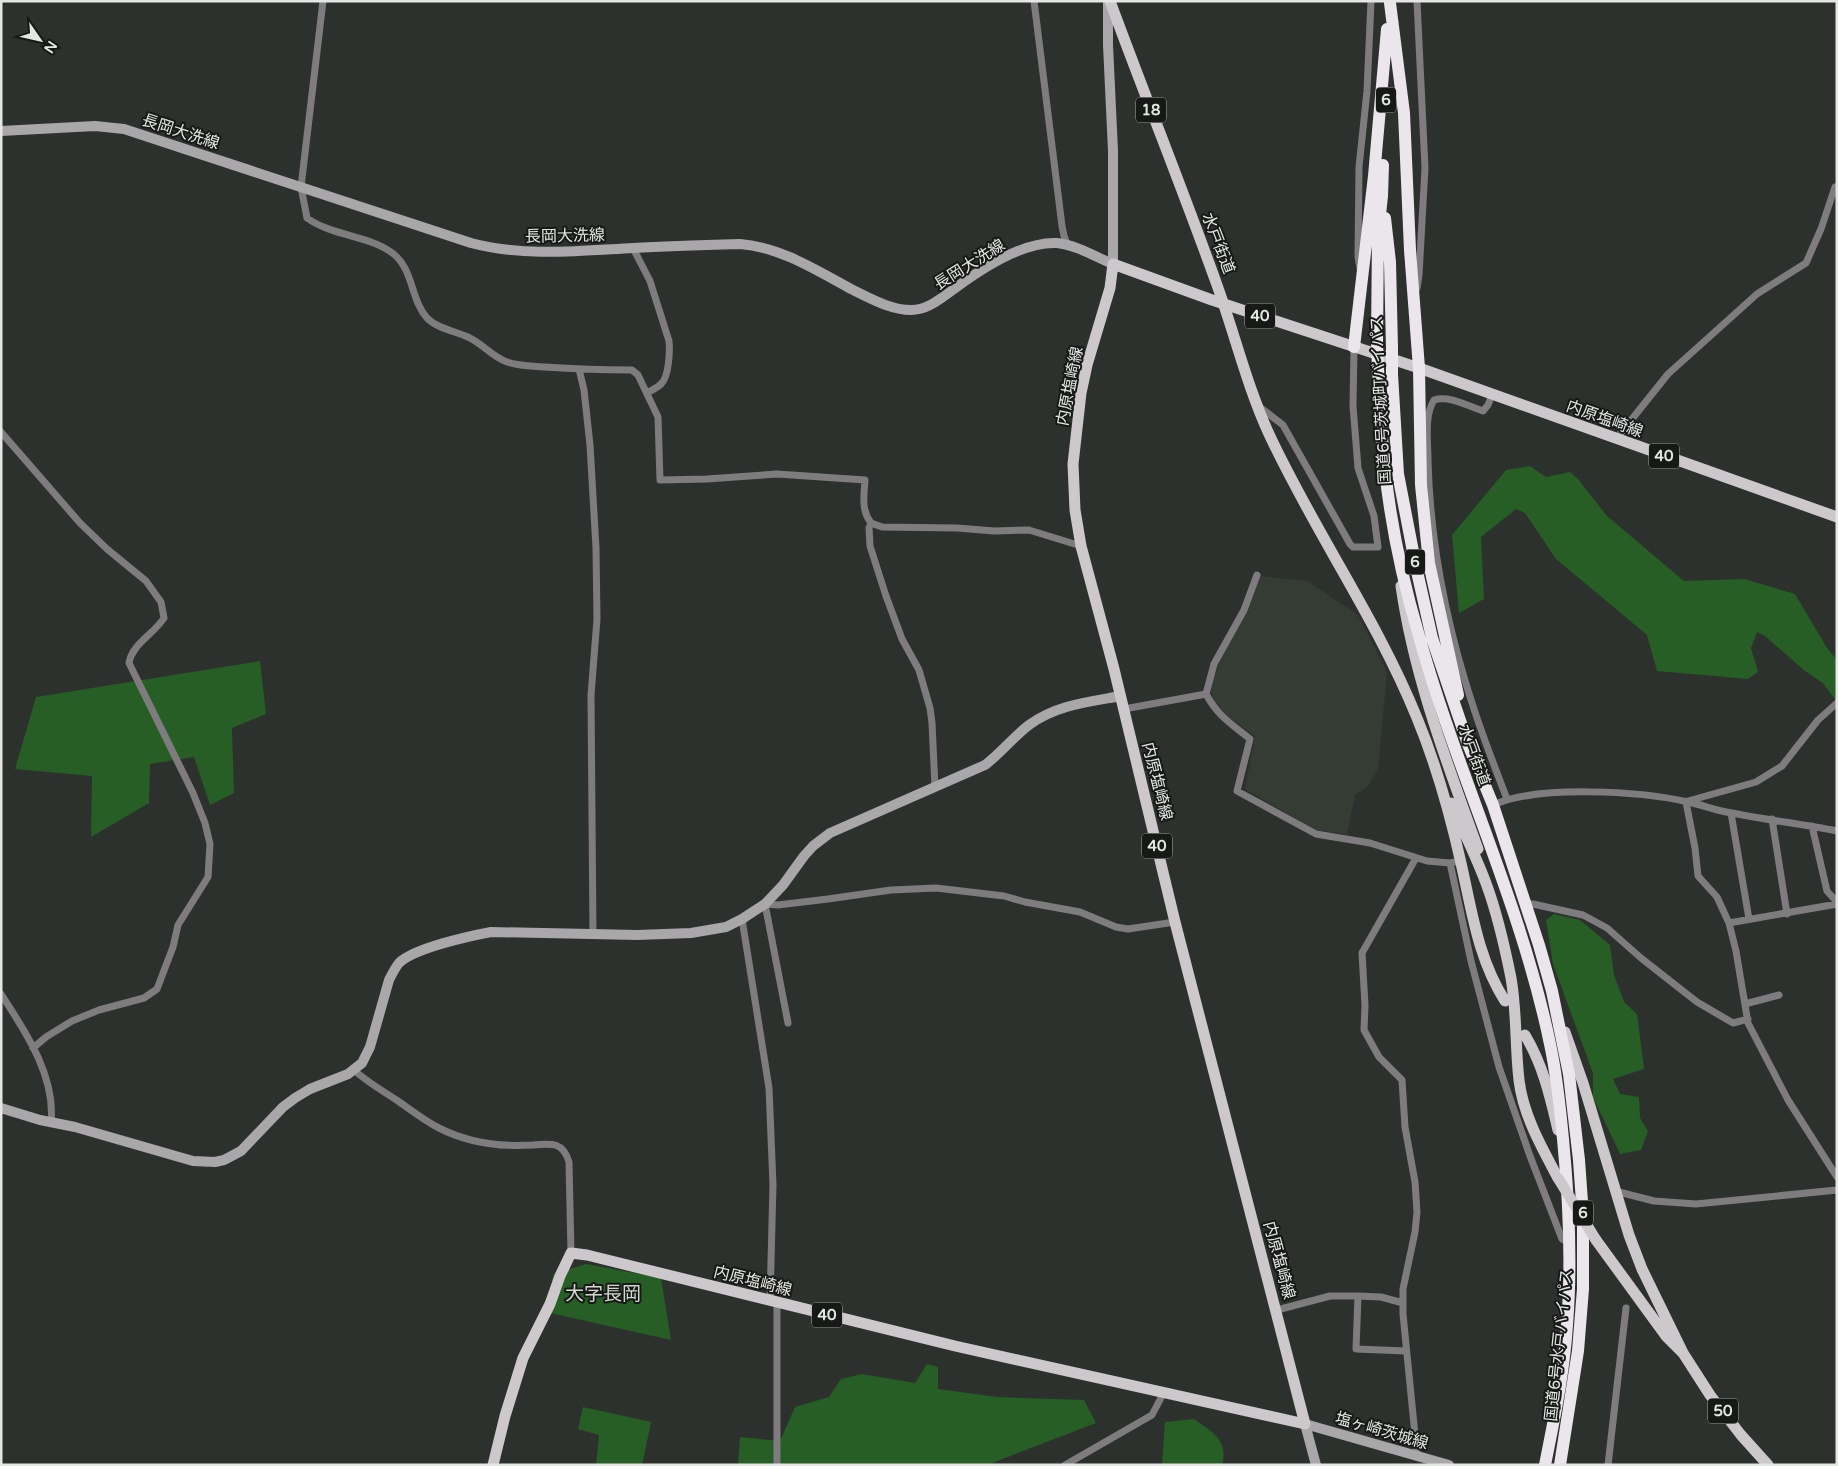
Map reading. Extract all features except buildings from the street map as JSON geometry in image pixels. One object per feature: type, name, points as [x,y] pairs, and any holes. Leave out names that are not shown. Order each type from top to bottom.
[{"type":"highway","points":[[1354,347],[1363,276],[1390,2]]},
{"type":"highway","points":[[1390,2],[1404,114],[1413,305],[1419,368],[1421,485],[1429,563],[1468,744]]},
{"type":"highway","name":"国道6号茨城町バイパス","points":[[1390,2],[1382,196],[1378,233],[1377,342],[1384,467],[1392,522]]},
{"type":"highway","name":"国道6号茨城町バイパス","points":[[1382,196],[1390,262],[1392,374],[1396,444],[1405,514],[1432,638],[1468,744]]},
{"type":"highway","name":"水戸街道","points":[[1392,522],[1418,635],[1452,740],[1506,884],[1526,946],[1539,996]]},
{"type":"highway","name":"水戸街道","points":[[1468,744],[1493,805],[1526,904],[1552,991]]},
{"type":"highway","name":"国道6号水戸バイパス","points":[[1552,991],[1575,1115],[1583,1216],[1583,1280],[1580,1328],[1570,1408],[1560,1465]]},
{"type":"highway","name":"国道6号水戸バイパス","points":[[1539,996],[1557,1084],[1565,1158],[1570,1243],[1567,1326],[1562,1372],[1545,1465]]},
{"type":"main road","name":"水戸街道","points":[[1109,1],[1223,304],[1256,404],[1295,486],[1372,623],[1416,715],[1435,767]]},
{"type":"main road","name":"40","points":[[1113,264],[1223,304],[1419,368]]},
{"type":"main road","name":"内原塩崎線","points":[[571,1253],[955,1346],[1305,1424],[1175,922],[1121,696],[1082,546],[1073,488],[1076,424],[1087,365],[1110,288],[1113,264]]},
{"type":"main road","name":"内原塩崎線","points":[[1419,368],[1837,517]]},
{"type":"main road","points":[[1392,522],[1402,599],[1419,673],[1434,724],[1483,861],[1503,941],[1517,1025],[1519,1080],[1523,1097],[1540,1143],[1558,1178],[1596,1240],[1666,1336],[1683,1353]]},
{"type":"main road","points":[[1435,767],[1488,887]]},
{"type":"main road","points":[[1435,767],[1455,862],[1485,965],[1505,1002]]},
{"type":"main road","points":[[1552,991],[1590,1106],[1615,1191],[1642,1269],[1683,1353]]},
{"type":"main road","points":[[1525,1035],[1540,1062],[1546,1078],[1565,1158]]},
{"type":"main road","points":[[493,1465],[504,1416],[523,1358],[550,1304],[571,1253]]},
{"type":"main road","name":"50","points":[[1683,1353],[1710,1394],[1768,1465]]},
{"type":"street","points":[[323,1],[302,186],[307,218],[313,223],[339,234],[382,247],[396,256],[408,274],[423,313],[436,325],[474,339],[506,361],[518,364],[579,369],[632,370],[638,375],[658,417],[660,480],[777,474],[865,480],[864,509],[866,516],[871,523],[882,527],[1004,531],[1029,530],[1082,546]]},
{"type":"street","points":[[1034,1],[1062,226],[1068,246]]},
{"type":"street","points":[[1109,1],[1108,45],[1113,151],[1113,264]]},
{"type":"street","points":[[1363,276],[1358,257],[1359,167],[1367,91],[1371,1]]},
{"type":"street","points":[[1413,305],[1419,275],[1425,168],[1417,1]]},
{"type":"street","points":[[1108,45],[1116,40],[1125,41]]},
{"type":"street","name":"長岡大洗線","points":[[1,131],[73,126],[109,126],[124,129],[487,247],[551,252],[753,245],[781,253],[888,306],[912,310],[926,308],[968,279],[1020,250],[1048,244],[1068,246],[1113,264]]},
{"type":"street","points":[[1616,439],[1668,374],[1757,294],[1770,284],[1801,268],[1806,263],[1837,187]]},
{"type":"street","points":[[633,248],[650,281],[669,341],[670,350],[665,379],[660,385],[647,393]]},
{"type":"street","points":[[1256,404],[1283,425],[1350,544],[1353,547],[1378,547],[1374,516],[1358,468],[1353,406],[1354,347]]},
{"type":"street","points":[[579,369],[584,390],[590,445],[596,548],[596,619],[591,695],[593,935]]},
{"type":"street","points":[[1492,395],[1483,411],[1448,399],[1440,398],[1434,400],[1429,413],[1429,477],[1436,552],[1452,631],[1473,706],[1507,799]]},
{"type":"street","points":[[1,432],[80,523],[146,581],[161,602],[164,618],[158,628],[131,655],[129,663],[193,793],[208,832],[210,844],[208,877],[178,925],[173,947],[157,989],[144,998],[99,1010],[72,1022],[46,1036],[34,1048]]},
{"type":"street","points":[[871,523],[869,528],[870,546],[902,639],[919,670],[930,708],[935,787]]},
{"type":"street","points":[[1257,575],[1244,610],[1214,664],[1206,694],[1220,716],[1250,739],[1237,791],[1316,834],[1370,843],[1437,863],[1455,862],[1471,961],[1499,1067],[1530,1156],[1562,1239],[1570,1243]]},
{"type":"street","points":[[1124,709],[1206,694]]},
{"type":"street","points":[[1,1108],[193,1161],[215,1162],[224,1160],[241,1151],[283,1107],[295,1098],[310,1089],[354,1070],[367,1056],[389,980],[400,962],[407,957],[477,934],[491,932],[593,935],[692,934],[726,927],[742,920],[766,904],[783,885],[804,856],[822,838],[838,829],[985,765],[1028,726],[1058,709],[1121,696]]},
{"type":"street","points":[[1686,802],[1756,782],[1782,766],[1818,720],[1837,703]]},
{"type":"street","points":[[1493,805],[1507,799],[1541,794],[1628,794],[1686,802],[1731,813],[1837,831]]},
{"type":"street","points":[[1686,802],[1695,848],[1698,876],[1717,897],[1729,923],[1748,1019],[1788,1100],[1837,1177]]},
{"type":"street","points":[[1731,813],[1749,919]]},
{"type":"street","points":[[1772,819],[1787,914]]},
{"type":"street","points":[[1812,826],[1826,891],[1837,903]]},
{"type":"street","points":[[1416,858],[1362,954],[1365,1005],[1364,1030],[1379,1057],[1402,1080],[1405,1127],[1415,1182],[1417,1212],[1415,1232],[1403,1289],[1403,1303],[1417,1455]]},
{"type":"street","points":[[766,904],[828,899],[891,890],[936,888],[1004,896],[1025,902],[1080,912],[1116,927],[1128,929],[1175,922]]},
{"type":"street","points":[[1729,923],[1787,914],[1837,903]]},
{"type":"street","points":[[766,904],[788,1023]]},
{"type":"street","points":[[1526,904],[1534,904],[1583,915],[1608,928],[1641,958],[1697,1002],[1733,1023],[1748,1019]]},
{"type":"street","points":[[742,920],[769,1088],[773,1185],[776,1465]]},
{"type":"street","points":[[1,994],[39,1058],[52,1110],[51,1123]]},
{"type":"street","points":[[1745,1004],[1778,995]]},
{"type":"street","points":[[354,1070],[432,1124],[454,1135],[474,1141],[499,1145],[552,1144],[560,1147],[566,1154],[569,1162],[571,1253]]},
{"type":"street","points":[[1615,1191],[1654,1200],[1696,1204],[1837,1190]]},
{"type":"street","points":[[1276,1310],[1330,1296],[1381,1297],[1403,1303]]},
{"type":"street","points":[[1358,1296],[1356,1349],[1406,1351]]},
{"type":"street","points":[[1608,1465],[1626,1308]]},
{"type":"street","points":[[1065,1465],[1152,1415],[1164,1392]]},
{"type":"street","points":[[1305,1424],[1316,1465]]},
{"type":"street","name":"塩ヶ崎茨城線","points":[[1305,1424],[1449,1465]]},
{"type":"shaded area","points":[[1259,576],[1307,581],[1358,615],[1387,672],[1378,770],[1367,787],[1355,795],[1347,834],[1315,830],[1245,789],[1255,736],[1226,715],[1213,698],[1211,685],[1223,654]]},
{"type":"green space","points":[[1530,466],[1546,477],[1570,472],[1578,479],[1607,516],[1684,581],[1744,579],[1795,594],[1827,648],[1837,660],[1837,702],[1823,683],[1805,671],[1765,636],[1757,632],[1751,648],[1758,672],[1748,679],[1657,671],[1647,635],[1556,559],[1525,513],[1516,509],[1481,537],[1484,599],[1459,613],[1452,535],[1506,470]]},
{"type":"green space","points":[[260,661],[266,714],[232,728],[234,793],[210,805],[194,757],[150,764],[149,803],[91,837],[92,776],[15,769],[36,697]]},
{"type":"green space","points":[[1554,914],[1580,920],[1610,945],[1614,975],[1624,1002],[1637,1014],[1644,1069],[1613,1079],[1620,1094],[1639,1097],[1640,1118],[1648,1131],[1641,1150],[1620,1154],[1593,1097],[1593,1073],[1553,964],[1546,920]]},
{"type":"green space","points":[[586,1264],[661,1278],[671,1340],[550,1313],[553,1274]]},
{"type":"green space","points":[[927,1364],[938,1367],[938,1389],[997,1397],[1084,1400],[1096,1423],[987,1465],[738,1465],[740,1437],[780,1441],[795,1407],[829,1397],[841,1379],[862,1374],[915,1383]]},
{"type":"green space","points":[[583,1407],[651,1422],[642,1465],[596,1465],[599,1435],[578,1429]]},
{"type":"green space","points":[[1194,1419],[1213,1433],[1221,1443],[1224,1456],[1222,1465],[1162,1465],[1165,1422]]},
{"type":"district","name":"大字長岡","points":[[603,1293]]}]
